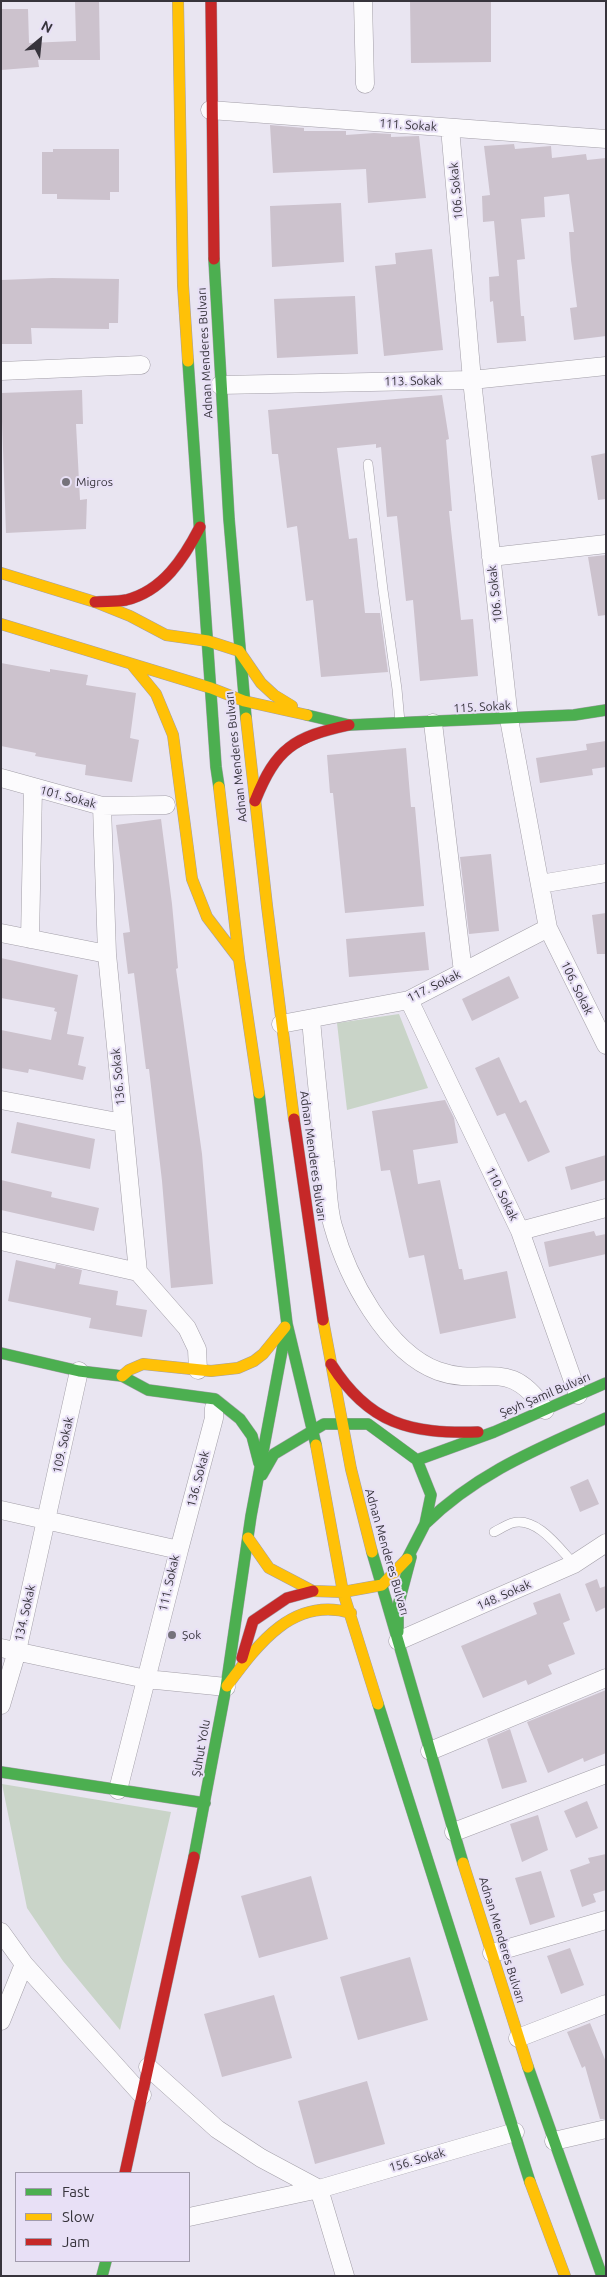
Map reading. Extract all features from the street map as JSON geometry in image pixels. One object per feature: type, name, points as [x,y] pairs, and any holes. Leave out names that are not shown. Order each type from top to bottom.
[{"type":"main road","name":"Adnan Menderes Bulvarı","points":[[178,1],[183,286],[216,767],[224,814],[239,959],[258,1086],[287,1324],[313,1431],[343,1592],[537,2203],[565,2276]]},
{"type":"main road","name":"Adnan Menderes Bulvarı","points":[[210,1],[210,110],[216,335],[239,651],[254,802],[317,1289],[355,1491],[398,1641],[454,1832],[518,2038],[554,2142],[600,2251],[602,2276]]},
{"type":"main road","points":[[94,602],[127,600],[144,594],[169,574],[191,546],[200,527]]},
{"type":"main road","points":[[1,573],[94,602],[130,616],[166,635],[208,641],[239,651]]},
{"type":"main road","points":[[1,624],[133,666],[211,688],[244,701],[354,725]]},
{"type":"main road","name":"115. Sokak","points":[[239,651],[258,682],[275,698],[297,708],[354,725],[574,716],[606,710]]},
{"type":"main road","points":[[133,666],[156,694],[173,735],[192,879],[207,917],[239,959]]},
{"type":"main road","points":[[254,802],[273,763],[287,750],[318,732],[354,725]]},
{"type":"main road","points":[[122,1376],[128,1368],[149,1363],[182,1370],[232,1371],[253,1362],[272,1346],[287,1324]]},
{"type":"main road","name":"Şuhut Yolu","points":[[125,2172],[181,1925],[205,1803],[226,1687],[257,1483],[287,1324]]},
{"type":"main road","points":[[1,1352],[79,1371],[122,1376],[148,1390],[215,1399],[240,1420],[252,1436],[258,1454],[260,1470]]},
{"type":"main road","points":[[331,1364],[355,1397],[378,1414],[399,1425],[454,1432],[494,1432]]},
{"type":"main road","name":"Şeyh Şamil Bulvarı","points":[[417,1460],[494,1432],[606,1383]]},
{"type":"main road","points":[[238,1671],[253,1622],[287,1598],[313,1591],[343,1592],[382,1585],[406,1560],[415,1546],[439,1492],[483,1476],[606,1418]]},
{"type":"main road","points":[[257,1483],[274,1454],[324,1424],[368,1424],[417,1460],[439,1492]]},
{"type":"main road","points":[[425,1524],[443,1505],[483,1476]]},
{"type":"main road","points":[[248,1538],[269,1568],[313,1591]]},
{"type":"main road","points":[[398,1641],[398,1606],[415,1546]]},
{"type":"main road","points":[[226,1687],[268,1636],[290,1619],[314,1609],[331,1608],[351,1613]]},
{"type":"main road","points":[[1,1772],[205,1803]]},
{"type":"main road","points":[[102,2276],[106,2262]]},
{"type":"street","points":[[363,1],[365,84]]},
{"type":"street","name":"111. Sokak","points":[[210,110],[606,139]]},
{"type":"street","name":"106. Sokak","points":[[450,128],[472,380],[509,719],[548,928],[604,1039]]},
{"type":"street","points":[[1,371],[141,365]]},
{"type":"street","name":"113. Sokak","points":[[220,385],[472,380],[606,366]]},
{"type":"street","points":[[491,557],[606,544]]},
{"type":"street","points":[[433,723],[463,972]]},
{"type":"street","name":"101. Sokak","points":[[1,778],[102,806],[166,805]]},
{"type":"street","points":[[30,939],[33,788]]},
{"type":"street","name":"136. Sokak","points":[[102,806],[107,954],[138,1272]]},
{"type":"street","points":[[540,884],[606,874]]},
{"type":"street","name":"117. Sokak","points":[[282,1024],[409,1000],[548,928]]},
{"type":"street","points":[[1,933],[107,954]]},
{"type":"street","name":"110. Sokak","points":[[409,1000],[520,1231],[578,1395]]},
{"type":"street","points":[[310,1019],[332,1224],[345,1261],[363,1296],[388,1334],[405,1352],[437,1371],[456,1376],[482,1376],[518,1381],[534,1393],[545,1410]]},
{"type":"street","points":[[1,1100],[123,1123]]},
{"type":"street","points":[[520,1231],[606,1208]]},
{"type":"street","points":[[1,1241],[138,1272],[187,1328],[198,1350],[198,1370]]},
{"type":"street","name":"109. Sokak","points":[[46,1520],[79,1371]]},
{"type":"street","name":"136. Sokak","points":[[179,1550],[214,1418],[214,1408]]},
{"type":"street","name":"111. Sokak","points":[[1,1510],[179,1550],[118,1790]]},
{"type":"street","name":"134. Sokak","points":[[1,1705],[9,1649],[46,1520]]},
{"type":"street","name":"148. Sokak","points":[[398,1641],[574,1564],[606,1543]]},
{"type":"street","points":[[9,1649],[146,1679],[226,1687]]},
{"type":"street","points":[[430,1751],[606,1678]]},
{"type":"street","points":[[454,1832],[606,1774]]},
{"type":"street","points":[[492,1954],[606,1920]]},
{"type":"street","points":[[1,1932],[24,1964],[142,2095]]},
{"type":"street","points":[[1,2021],[24,1964]]},
{"type":"street","points":[[518,2038],[606,2004]]},
{"type":"street","points":[[148,2067],[216,2129],[261,2158],[319,2189],[346,2276]]},
{"type":"street","points":[[554,2142],[606,2129]]},
{"type":"street","name":"156. Sokak","points":[[190,2217],[319,2189],[515,2132]]},
{"type":"lane","points":[[368,464],[400,722]]},
{"type":"lane","points":[[494,1532],[513,1523],[530,1523],[574,1564]]},
{"type":"shaded area","points":[[399,1014],[428,1088],[347,1110],[337,1023]]},
{"type":"shaded area","points":[[2,1784],[171,1812],[120,2030],[63,1961],[27,1908]]},
{"type":"building","points":[[75,1],[99,1],[100,60],[38,60],[39,67],[1,70],[1,9],[28,9],[29,43],[76,41]]},
{"type":"building","points":[[410,1],[491,1],[491,62],[411,63]]},
{"type":"building","points":[[270,125],[304,128],[304,131],[346,131],[346,135],[374,133],[391,134],[391,137],[419,136],[426,198],[368,203],[366,169],[273,173]]},
{"type":"building","points":[[514,144],[515,149],[551,146],[552,158],[586,154],[587,160],[606,158],[606,336],[574,340],[570,308],[577,307],[569,232],[574,232],[569,194],[544,197],[545,217],[521,219],[525,259],[517,260],[521,316],[524,316],[526,341],[497,343],[493,301],[490,302],[489,277],[499,276],[494,221],[483,222],[482,196],[490,195],[484,146]]},
{"type":"building","points":[[53,149],[119,149],[119,192],[110,192],[110,200],[57,199],[57,194],[42,194],[42,152],[53,152]]},
{"type":"building","points":[[341,203],[344,262],[272,267],[270,206]]},
{"type":"building","points":[[432,249],[443,350],[384,356],[375,266],[396,264],[395,253]]},
{"type":"building","points":[[52,278],[119,279],[118,323],[109,323],[109,329],[31,328],[32,344],[1,344],[1,280]]},
{"type":"building","points":[[355,296],[358,354],[277,358],[274,299]]},
{"type":"building","points":[[82,390],[83,424],[76,424],[80,500],[87,499],[86,529],[6,533],[1,393]]},
{"type":"building","points":[[442,395],[449,439],[446,440],[452,511],[449,511],[461,620],[473,619],[478,676],[420,681],[413,600],[406,601],[397,516],[387,517],[381,447],[376,448],[376,444],[337,448],[349,539],[357,538],[365,613],[380,613],[388,672],[321,677],[313,600],[306,601],[297,526],[287,528],[278,454],[272,454],[268,410]]},
{"type":"building","points":[[606,453],[606,499],[598,500],[591,456]]},
{"type":"building","points":[[606,555],[606,615],[598,616],[588,557]]},
{"type":"building","points":[[1,663],[50,672],[50,669],[88,675],[86,685],[136,693],[130,738],[139,740],[132,782],[85,775],[86,765],[35,756],[36,753],[1,746]]},
{"type":"building","points":[[606,741],[606,767],[592,769],[593,775],[540,783],[536,758],[587,750],[586,744]]},
{"type":"building","points":[[406,748],[411,807],[415,807],[424,906],[345,913],[333,793],[330,793],[327,755]]},
{"type":"building","points":[[161,819],[172,904],[178,968],[176,969],[202,1154],[213,1284],[171,1288],[162,1181],[149,1069],[146,1069],[134,973],[128,974],[123,933],[130,932],[116,825]]},
{"type":"building","points":[[491,854],[499,931],[469,934],[460,857]]},
{"type":"building","points":[[606,913],[606,954],[597,954],[592,915]]},
{"type":"building","points":[[425,932],[429,970],[349,977],[346,939]]},
{"type":"building","points":[[1,958],[78,975],[67,1034],[84,1037],[78,1065],[86,1067],[83,1080],[29,1069],[28,1073],[1,1068],[1,1030],[51,1040],[57,1012],[54,1011],[55,1008],[1,998]]},
{"type":"building","points":[[509,976],[519,998],[472,1021],[462,999]]},
{"type":"building","points":[[499,1057],[520,1103],[526,1100],[550,1152],[528,1162],[505,1113],[497,1116],[475,1068]]},
{"type":"building","points":[[445,1100],[454,1118],[458,1143],[413,1150],[418,1184],[440,1180],[459,1269],[462,1269],[464,1280],[507,1271],[516,1318],[440,1334],[424,1255],[409,1258],[390,1170],[381,1171],[372,1111]]},
{"type":"building","points":[[17,1122],[95,1139],[90,1169],[11,1153]]},
{"type":"building","points":[[606,1155],[606,1180],[571,1190],[565,1167]]},
{"type":"building","points":[[1,1180],[52,1192],[51,1197],[99,1208],[94,1231],[1,1210]]},
{"type":"building","points":[[594,1231],[596,1236],[606,1234],[606,1254],[549,1267],[544,1242]]},
{"type":"building","points":[[16,1260],[55,1269],[56,1264],[82,1270],[79,1284],[118,1291],[116,1305],[147,1310],[142,1337],[89,1328],[91,1318],[8,1301]]},
{"type":"building","points":[[588,1479],[599,1504],[580,1512],[570,1487]]},
{"type":"building","points":[[597,1579],[600,1588],[606,1586],[606,1607],[596,1612],[585,1584]]},
{"type":"building","points":[[560,1593],[570,1620],[563,1623],[575,1654],[548,1665],[552,1674],[528,1685],[526,1680],[483,1698],[461,1646],[537,1614],[533,1603]]},
{"type":"building","points":[[606,1690],[606,1753],[584,1762],[583,1758],[548,1773],[527,1722]]},
{"type":"building","points":[[510,1729],[527,1782],[502,1789],[487,1739]]},
{"type":"building","points":[[587,1801],[598,1828],[576,1838],[564,1811]]},
{"type":"building","points":[[538,1815],[548,1850],[522,1862],[510,1824]]},
{"type":"building","points":[[606,1854],[606,1890],[593,1894],[596,1902],[582,1907],[570,1870],[590,1863],[588,1858]]},
{"type":"building","points":[[541,1871],[555,1917],[530,1925],[515,1878]]},
{"type":"building","points":[[311,1876],[328,1939],[259,1958],[241,1896]]},
{"type":"building","points":[[570,1948],[584,1985],[561,1994],[547,1956]]},
{"type":"building","points":[[410,1957],[428,2020],[358,2040],[340,1977]]},
{"type":"building","points":[[274,1995],[292,2058],[222,2077],[204,2014]]},
{"type":"building","points":[[590,2023],[606,2062],[606,2119],[600,2119],[585,2066],[582,2068],[567,2032]]},
{"type":"building","points":[[367,2081],[385,2144],[315,2164],[298,2101]]},
{"type":"traffic: fast","points":[[214,259],[229,519],[246,718]]},
{"type":"traffic: fast","points":[[188,361],[216,767],[219,787]]},
{"type":"traffic: fast","points":[[307,715],[349,725],[574,715],[606,710]]},
{"type":"traffic: fast","points":[[259,1093],[287,1324],[316,1445]]},
{"type":"traffic: fast","points":[[194,1857],[226,1687],[251,1516],[287,1324]]},
{"type":"traffic: fast","points":[[1,1353],[79,1371],[122,1376],[148,1390],[215,1399],[240,1419],[252,1436],[259,1463]]},
{"type":"traffic: fast","points":[[417,1460],[494,1432],[606,1383]]},
{"type":"traffic: fast","points":[[425,1524],[445,1506],[488,1476],[534,1451],[606,1418]]},
{"type":"traffic: fast","points":[[262,1475],[274,1454],[324,1424],[368,1424],[417,1460],[431,1495],[425,1524],[407,1559]]},
{"type":"traffic: fast","points":[[372,1552],[463,1863]]},
{"type":"traffic: fast","points":[[398,1632],[398,1606],[411,1557]]},
{"type":"traffic: fast","points":[[378,1704],[530,2182]]},
{"type":"traffic: fast","points":[[1,1772],[205,1803]]},
{"type":"traffic: fast","points":[[528,2067],[602,2276]]},
{"type":"traffic: fast","points":[[102,2276],[106,2262]]},
{"type":"traffic: slow","points":[[178,1],[183,285],[188,361]]},
{"type":"traffic: slow","points":[[1,573],[95,602],[130,616],[166,635],[208,641],[239,651],[261,683],[274,695],[292,706]]},
{"type":"traffic: slow","points":[[1,624],[211,688],[244,701],[307,715]]},
{"type":"traffic: slow","points":[[133,666],[156,694],[173,735],[192,879],[207,917],[239,959]]},
{"type":"traffic: slow","points":[[246,718],[294,1119]]},
{"type":"traffic: slow","points":[[219,787],[239,959],[259,1093]]},
{"type":"traffic: slow","points":[[323,1320],[351,1469],[372,1552]]},
{"type":"traffic: slow","points":[[122,1376],[129,1370],[143,1364],[211,1371],[238,1368],[254,1361],[263,1354],[285,1327]]},
{"type":"traffic: slow","points":[[316,1445],[343,1592],[378,1704]]},
{"type":"traffic: slow","points":[[248,1538],[269,1568],[313,1591],[343,1592],[382,1585],[407,1559]]},
{"type":"traffic: slow","points":[[227,1686],[251,1654],[279,1627],[294,1618],[312,1611],[330,1610],[351,1613]]},
{"type":"traffic: slow","points":[[463,1863],[528,2067]]},
{"type":"traffic: slow","points":[[530,2182],[565,2276]]},
{"type":"traffic: jam","points":[[211,1],[214,259]]},
{"type":"traffic: jam","points":[[95,602],[126,600],[139,596],[151,589],[171,572],[187,550],[200,527]]},
{"type":"traffic: jam","points":[[255,801],[271,768],[289,748],[314,734],[349,725]]},
{"type":"traffic: jam","points":[[294,1119],[323,1320]]},
{"type":"traffic: jam","points":[[331,1364],[345,1384],[360,1400],[376,1412],[393,1421],[432,1431],[478,1432]]},
{"type":"traffic: jam","points":[[242,1658],[253,1621],[287,1598],[313,1591]]},
{"type":"traffic: jam","points":[[125,2172],[194,1857]]},
{"type":"place","name":"Migros","points":[[66,482]]},
{"type":"place","name":"Şok","points":[[172,1635]]}]
